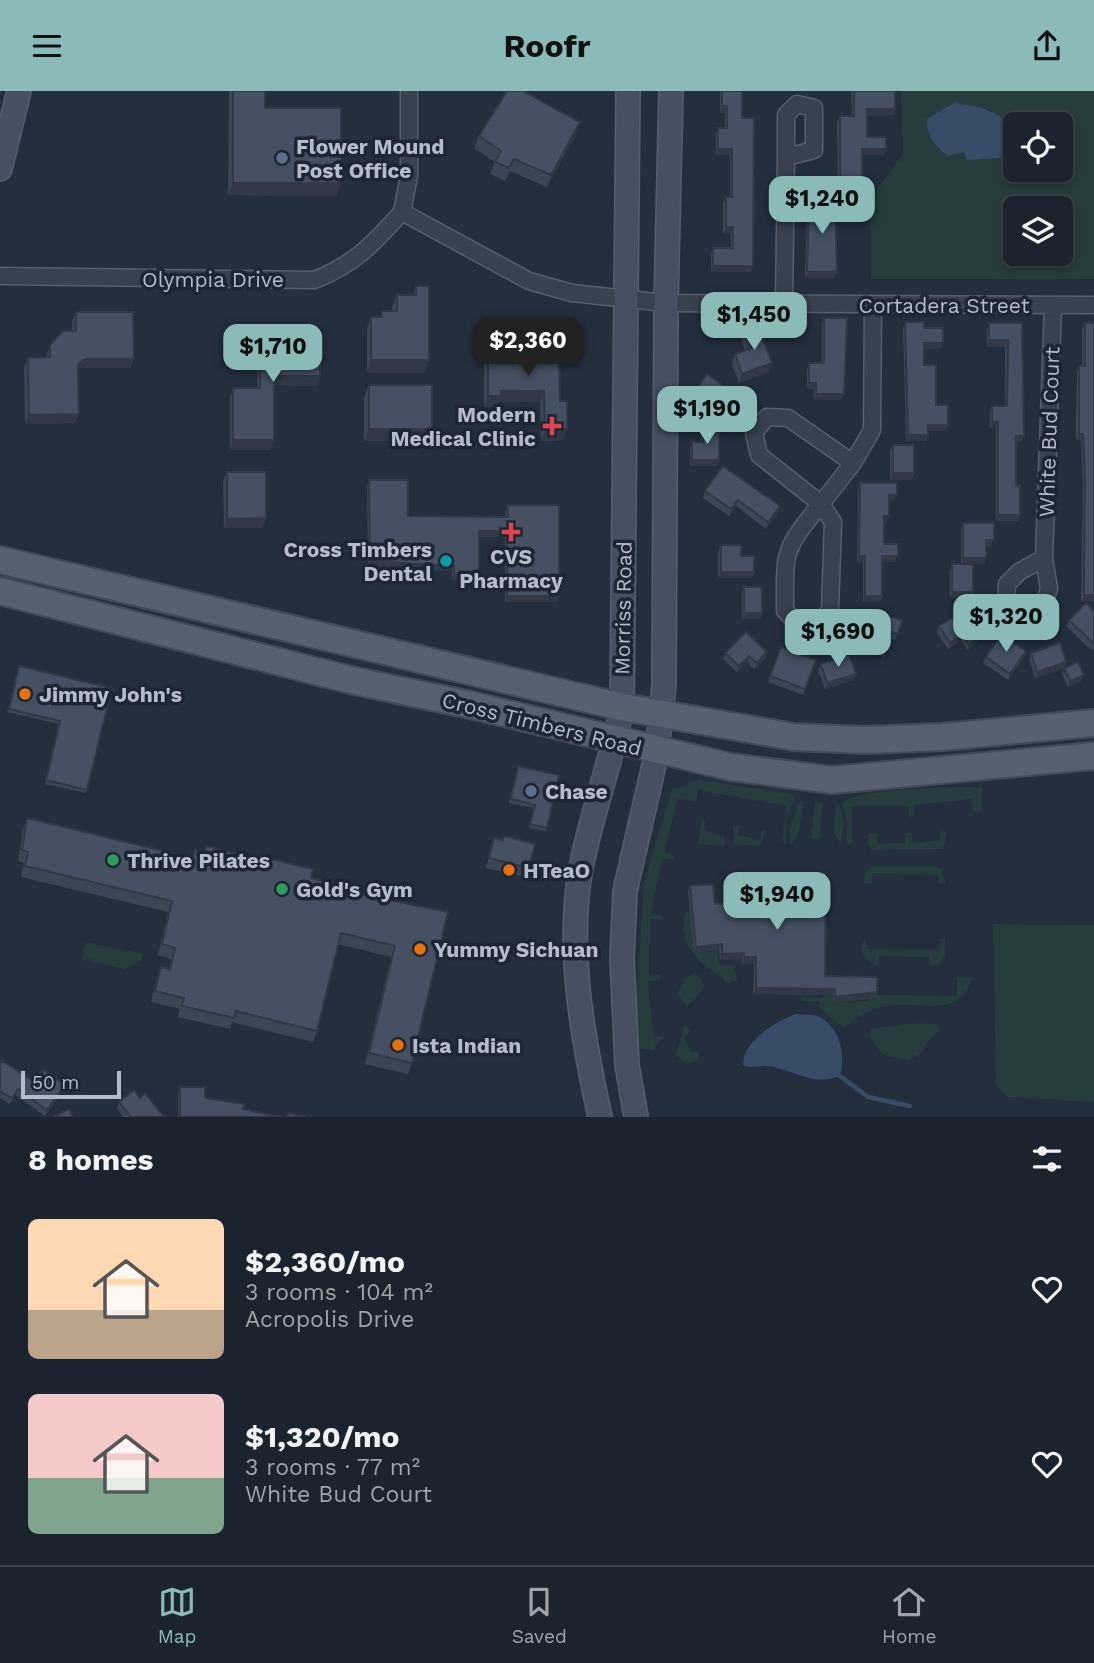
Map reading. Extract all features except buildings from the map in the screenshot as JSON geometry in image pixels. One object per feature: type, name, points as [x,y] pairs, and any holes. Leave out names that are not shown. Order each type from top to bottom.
[{"type":"main road","points":[[0,169],[19,91]]},
{"type":"main road","name":"Morriss Road","points":[[600,1117],[582,1017],[577,939],[579,889],[588,830],[615,741],[622,708],[628,91]]},
{"type":"main road","name":"Morriss Road","points":[[636,1117],[627,1065],[624,920],[625,891],[657,752],[664,658],[666,303],[671,91]]},
{"type":"main road","name":"Cross Timbers Road","points":[[0,560],[622,708],[794,737],[942,737],[1094,723]]},
{"type":"main road","name":"Cross Timbers Road","points":[[0,591],[355,681],[471,705],[657,752],[732,767],[832,780],[1082,757]]},
{"type":"main road","points":[[1066,726],[1082,757]]},
{"type":"street","points":[[402,212],[409,176],[409,91]]},
{"type":"street","points":[[784,304],[786,157]]},
{"type":"street","name":"Olympia Drive","points":[[0,276],[314,280],[341,270],[370,247],[402,212]]},
{"type":"street","name":"Cortadera Street","points":[[402,212],[528,281],[572,293],[666,303],[1094,305]]},
{"type":"street","points":[[853,463],[788,418],[767,417],[754,433],[760,455],[821,504],[833,522],[830,609],[821,625],[801,626],[785,611],[785,555],[792,538],[821,504],[853,463],[872,430],[873,304]]},
{"type":"street","name":"White Bud Court","points":[[1045,558],[1053,305]]},
{"type":"green space","points":[[901,91],[1094,91],[1094,279],[871,279],[871,198],[903,154]]},
{"type":"green space","points":[[701,780],[792,794],[795,798],[786,821],[786,845],[782,841],[787,806],[698,790],[696,802],[678,798],[664,852],[674,856],[673,860],[662,859],[651,913],[662,916],[662,919],[650,919],[649,974],[660,975],[660,980],[648,981],[653,1032],[654,1037],[664,1036],[653,1050],[636,1048],[634,1031],[644,882],[672,789]]},
{"type":"green space","points":[[982,787],[982,811],[973,811],[971,799],[914,805],[915,816],[909,817],[908,806],[852,806],[852,842],[846,846],[848,825],[842,803],[853,797],[909,789]]},
{"type":"green space","points":[[799,802],[803,802],[801,825],[790,845],[790,828]]},
{"type":"green space","points":[[815,803],[823,803],[820,839],[811,838]]},
{"type":"green space","points":[[836,804],[839,804],[844,821],[841,844],[833,831]]},
{"type":"green space","points":[[702,819],[705,820],[704,830],[724,837],[725,846],[698,844]]},
{"type":"green space","points":[[733,825],[739,826],[738,835],[760,840],[762,830],[766,830],[760,846],[734,845]]},
{"type":"green space","points":[[940,830],[947,832],[943,849],[872,850],[868,845],[869,834],[877,833],[877,844],[905,843],[905,833],[911,832],[913,843],[940,840]]},
{"type":"green space","points":[[872,866],[933,866],[941,869],[946,883],[938,884],[939,875],[872,873],[872,884],[864,883],[865,873]]},
{"type":"green space","points":[[690,911],[694,953],[717,951],[720,964],[734,967],[737,981],[731,981],[731,984],[724,982],[724,978],[707,967],[693,953],[684,934],[686,912]]},
{"type":"green space","points":[[993,924],[1094,925],[1094,1102],[1008,1097],[996,1086]]},
{"type":"green space","points":[[865,938],[868,949],[940,950],[940,939],[945,939],[945,956],[940,965],[930,967],[929,957],[879,956],[879,966],[870,963],[862,952]]},
{"type":"green space","points":[[86,942],[143,954],[142,960],[125,969],[92,962],[89,957],[86,961],[81,960]]},
{"type":"green space","points":[[695,972],[705,984],[699,995],[687,1006],[677,994],[685,979]]},
{"type":"green space","points":[[972,977],[967,991],[959,1000],[949,1004],[882,1007],[854,1020],[844,1028],[819,1008],[820,1002],[801,1001],[801,997],[820,998],[829,994],[833,982],[833,1003],[866,1001],[875,995],[957,996],[957,978]]},
{"type":"green space","points":[[916,1023],[936,1024],[940,1029],[926,1044],[924,1051],[910,1060],[883,1055],[870,1037],[871,1030],[876,1028]]},
{"type":"green space","points":[[685,1025],[691,1031],[684,1037],[691,1052],[700,1051],[698,1060],[688,1064],[676,1056]]},
{"type":"water","points":[[954,103],[980,107],[1003,118],[1003,153],[999,158],[967,160],[964,152],[948,156],[935,144],[928,131],[927,119]]},
{"type":"water","points":[[796,1014],[817,1016],[832,1027],[842,1050],[840,1075],[821,1080],[775,1067],[743,1065],[744,1056],[754,1040],[770,1027]]},
{"type":"waterway","points":[[836,1073],[868,1097],[910,1106]]},
{"type":"place","name":"Flower Mound Post Office","points":[[282,158]]},
{"type":"place","name":"Modern Medical Clinic","points":[[552,426]]},
{"type":"place","name":"CVS Pharmacy","points":[[511,532]]},
{"type":"place","name":"Cross Timbers Dental","points":[[446,561]]},
{"type":"place","name":"Jimmy John's","points":[[25,694]]},
{"type":"place","name":"Chase","points":[[531,791]]},
{"type":"place","name":"Thrive Pilates","points":[[113,860]]},
{"type":"place","name":"HTeaO","points":[[509,870]]},
{"type":"place","name":"Gold's Gym","points":[[282,889]]},
{"type":"place","name":"Yummy Sichuan","points":[[420,949]]},
{"type":"place","name":"Ista Indian","points":[[398,1045]]}]
